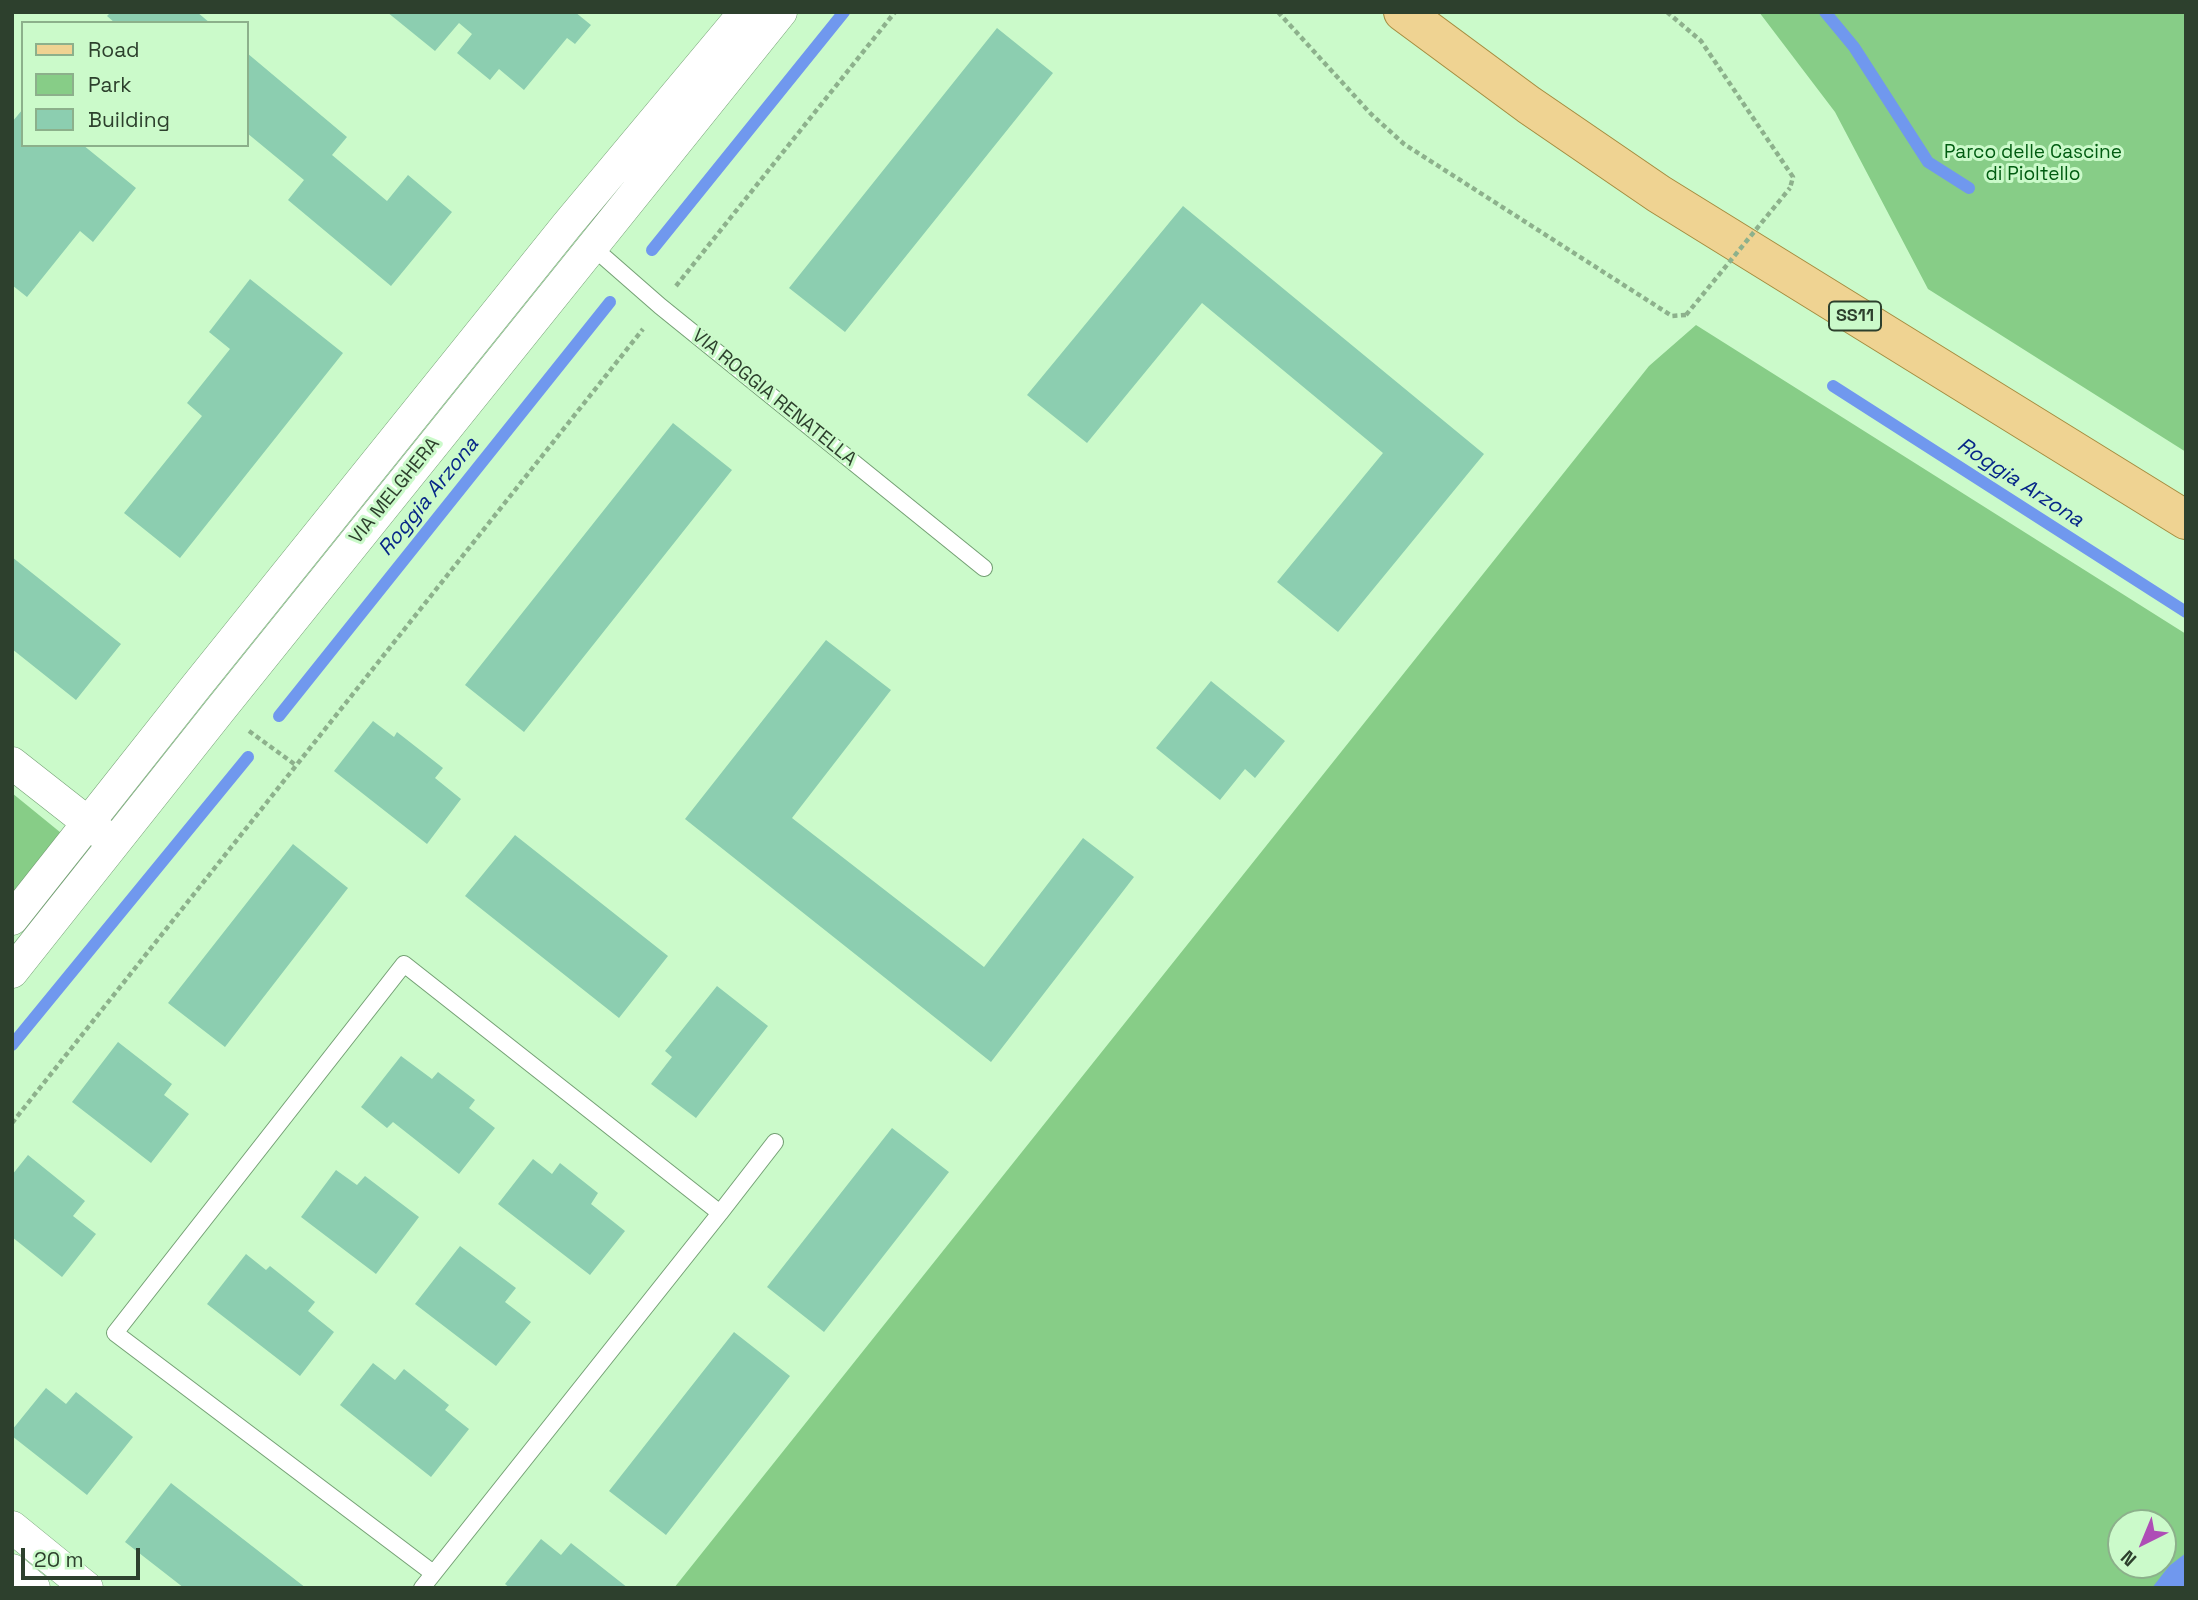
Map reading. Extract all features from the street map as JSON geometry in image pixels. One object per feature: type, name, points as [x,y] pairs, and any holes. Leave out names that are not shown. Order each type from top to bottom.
[{"type":"main road","name":"SS11","points":[[1403,12],[1529,105],[1659,194],[2186,520]]},
{"type":"main road","name":"SS11","points":[[1446,12],[1529,105]]},
{"type":"street","name":"VIA MELGHERA","points":[[12,919],[567,225],[745,12]]},
{"type":"street","name":"VIA MELGHERA","points":[[12,972],[781,12]]},
{"type":"street","points":[[12,763],[115,844]]},
{"type":"street","points":[[12,1527],[87,1588]]},
{"type":"street","points":[[12,1570],[34,1588]]},
{"type":"lane","name":"VIA ROGGIA RENATELLA","points":[[567,225],[660,306],[984,568]]},
{"type":"lane","points":[[433,1573],[115,1333],[404,964],[720,1213]]},
{"type":"lane","points":[[422,1588],[775,1142]]},
{"type":"path","points":[[12,1123],[895,12]]},
{"type":"path","points":[[1278,12],[1371,114],[1404,144],[1672,316],[1686,315],[1790,188],[1793,177],[1701,41],[1667,12]]},
{"type":"green space","name":"Parco delle Cascine di Pioltello","points":[[1759,12],[2186,12],[2186,452],[1928,289],[1835,112]]},
{"type":"green space","points":[[1696,325],[2186,634],[2186,1588],[674,1588],[1649,366]]},
{"type":"green space","points":[[12,793],[66,837],[12,905]]},
{"type":"water","points":[[2186,1553],[2186,1588],[2152,1588],[2159,1579],[2177,1579],[2177,1560]]},
{"type":"building","points":[[111,12],[197,12],[208,21],[113,21],[107,16]]},
{"type":"building","points":[[387,12],[575,12],[591,25],[575,44],[567,38],[524,90],[499,69],[490,80],[457,53],[472,34],[459,23],[435,51]]},
{"type":"building","points":[[997,28],[1053,73],[845,332],[789,288]]},
{"type":"building","points":[[248,54],[347,137],[332,155],[387,201],[408,175],[452,212],[391,286],[288,200],[304,180],[248,134]]},
{"type":"building","points":[[21,111],[21,147],[85,147],[136,188],[93,242],[80,231],[27,297],[12,285],[12,122]]},
{"type":"building","points":[[1183,206],[1484,454],[1338,632],[1277,582],[1383,453],[1202,303],[1087,443],[1027,395]]},
{"type":"building","points":[[250,279],[343,353],[180,558],[124,513],[202,416],[187,403],[230,349],[209,332]]},
{"type":"building","points":[[673,423],[732,470],[524,732],[465,685]]},
{"type":"building","points":[[12,557],[121,644],[76,700],[12,649]]},
{"type":"building","points":[[826,640],[891,690],[792,818],[984,967],[1083,838],[1134,877],[991,1062],[685,819]]},
{"type":"building","points":[[1211,681],[1285,741],[1255,778],[1245,769],[1220,800],[1156,748]]},
{"type":"building","points":[[373,721],[394,737],[397,732],[443,768],[435,778],[461,799],[427,844],[334,771]]},
{"type":"building","points":[[515,835],[668,956],[619,1018],[465,896]]},
{"type":"building","points":[[293,844],[348,888],[225,1047],[168,1003]]},
{"type":"building","points":[[717,986],[768,1026],[696,1118],[651,1084],[672,1057],[665,1051]]},
{"type":"building","points":[[118,1042],[172,1084],[164,1095],[189,1114],[151,1163],[72,1102]]},
{"type":"building","points":[[401,1056],[432,1079],[438,1072],[475,1100],[469,1108],[495,1128],[459,1174],[393,1122],[387,1128],[361,1107]]},
{"type":"building","points":[[892,1128],[949,1172],[824,1332],[767,1287]]},
{"type":"building","points":[[28,1155],[85,1201],[73,1216],[96,1234],[62,1277],[12,1237],[12,1175]]},
{"type":"building","points":[[533,1159],[552,1174],[560,1163],[598,1193],[591,1204],[625,1231],[590,1275],[498,1204]]},
{"type":"building","points":[[336,1170],[357,1185],[365,1176],[419,1217],[376,1274],[301,1217]]},
{"type":"building","points":[[460,1246],[516,1288],[505,1302],[531,1322],[496,1366],[415,1304]]},
{"type":"building","points":[[246,1254],[266,1270],[270,1266],[315,1302],[308,1311],[334,1332],[300,1376],[207,1304]]},
{"type":"building","points":[[734,1332],[790,1376],[666,1535],[609,1491]]},
{"type":"building","points":[[373,1363],[395,1380],[404,1369],[449,1405],[445,1410],[469,1429],[431,1477],[340,1405]]},
{"type":"building","points":[[46,1388],[66,1404],[76,1392],[133,1437],[87,1495],[12,1436],[12,1430]]},
{"type":"building","points":[[171,1483],[306,1588],[184,1588],[125,1542]]},
{"type":"building","points":[[541,1539],[561,1555],[571,1543],[628,1588],[510,1588],[505,1584]]},
{"type":"waterway","name":"Roggia Arzona","points":[[652,250],[844,12]]},
{"type":"waterway","points":[[1825,12],[1854,47],[1928,162],[1969,188]]},
{"type":"waterway","name":"Roggia Arzona","points":[[279,716],[610,302]]},
{"type":"waterway","name":"Roggia Arzona","points":[[1833,386],[2186,612]]},
{"type":"waterway","name":"Roggia Arzona","points":[[12,1045],[248,757]]}]
